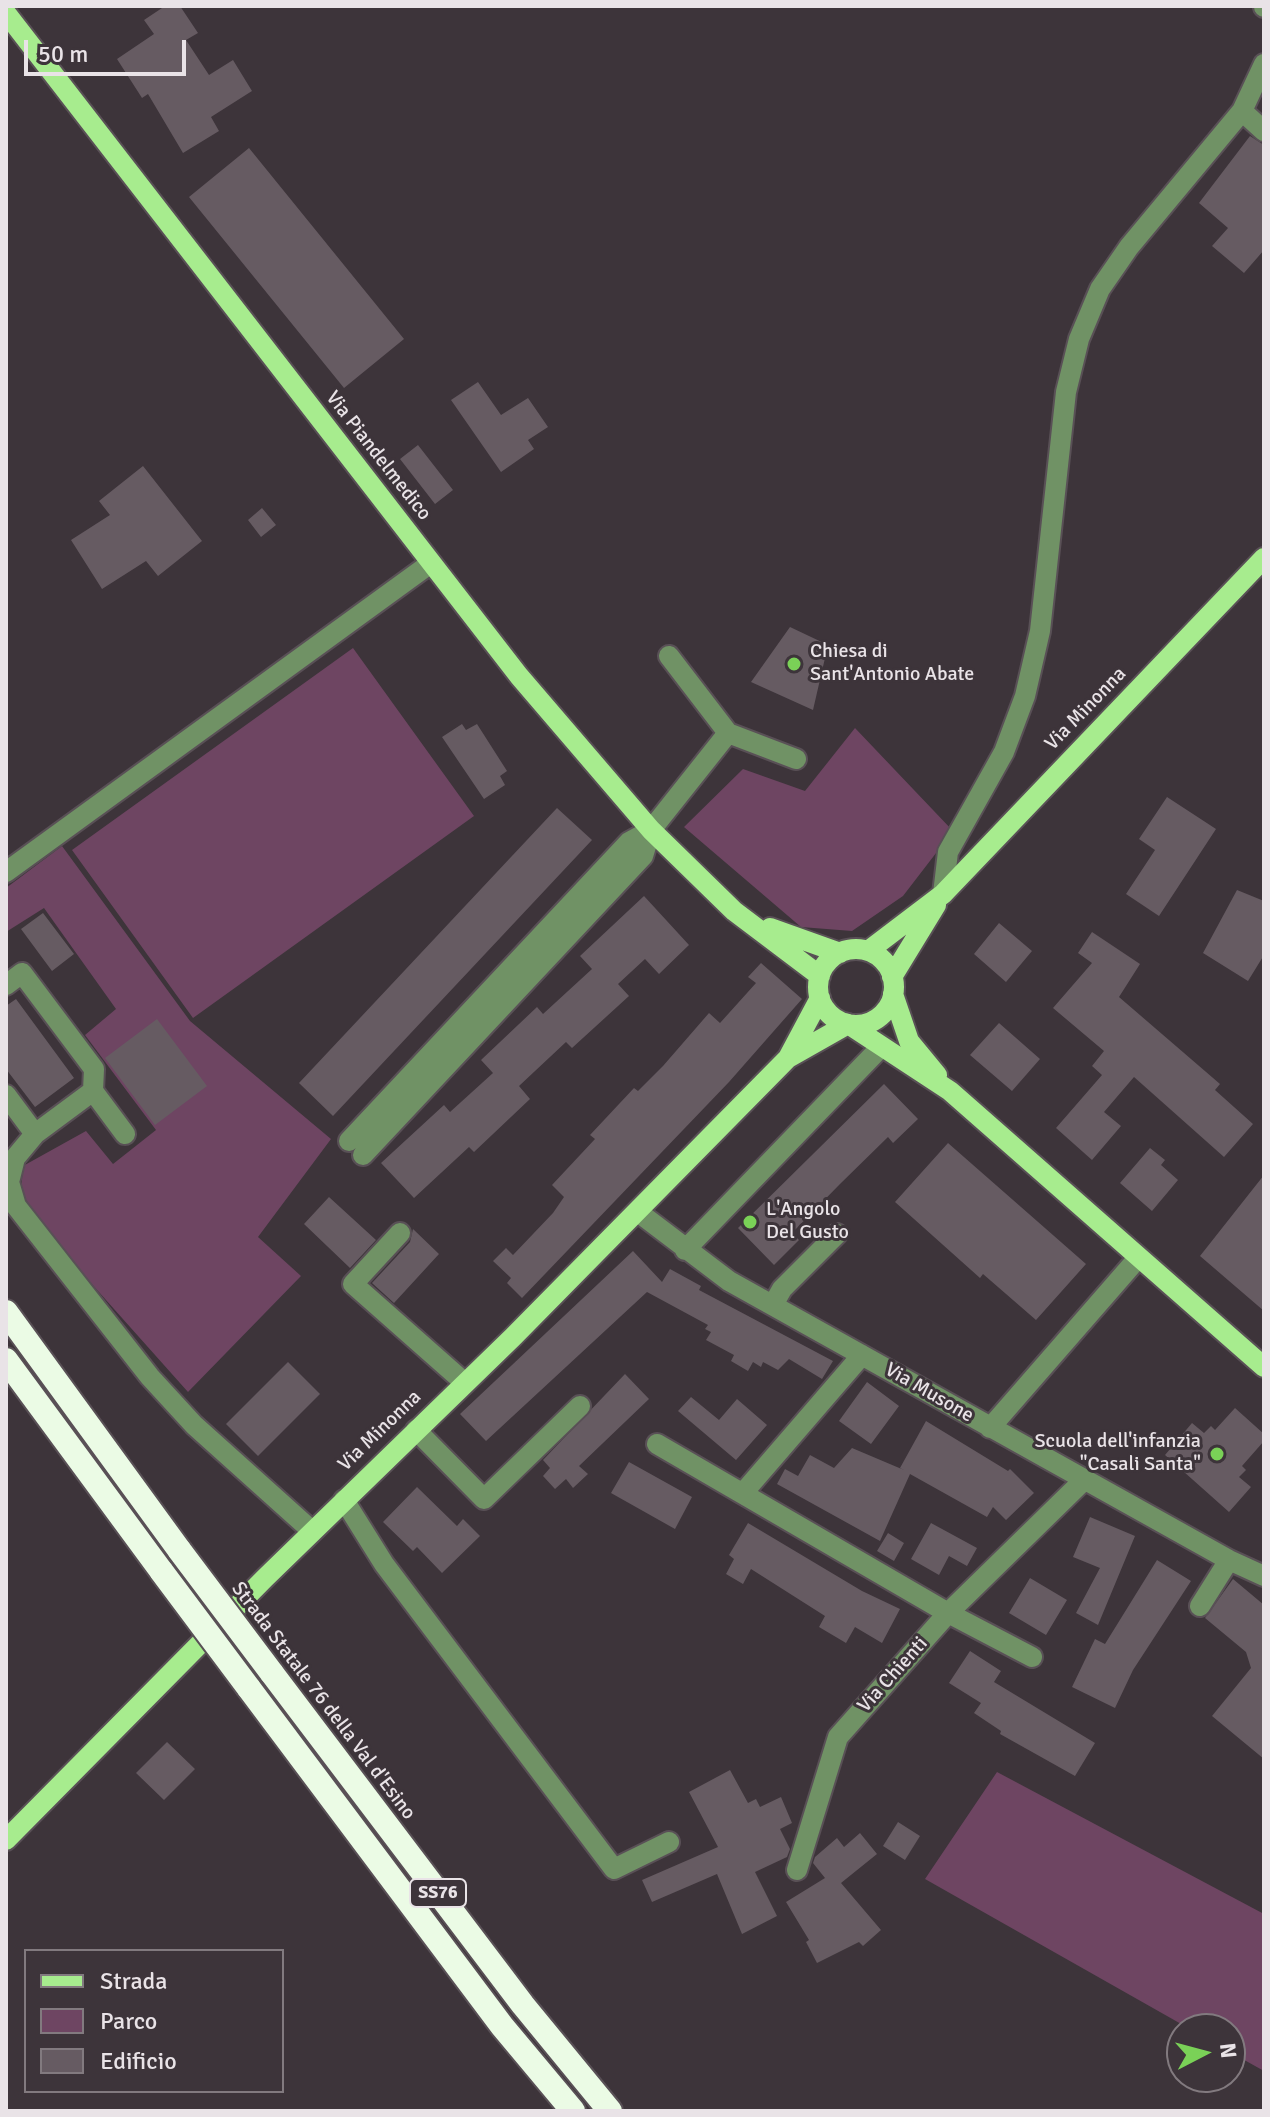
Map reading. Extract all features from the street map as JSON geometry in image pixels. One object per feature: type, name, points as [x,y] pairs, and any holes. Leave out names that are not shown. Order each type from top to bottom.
[{"type":"highway","name":"Strada Statale 76 della Val d'Esino","points":[[6,1312],[271,1672],[523,2005],[610,2111]]},
{"type":"highway","name":"SS76","points":[[6,1360],[502,2026],[573,2111]]},
{"type":"main road","name":"Via Piandelmedico","points":[[6,13],[519,676],[651,830],[734,911],[820,976]]},
{"type":"main road","name":"Via Minonna","points":[[868,951],[943,894],[1264,558]]},
{"type":"main road","name":"Via Minonna","points":[[788,1058],[848,1024],[877,1018],[943,894]]},
{"type":"main road","name":"Via Piandelmedico","points":[[734,911],[792,939],[840,953]]},
{"type":"main road","points":[[820,976],[831,958],[840,953],[868,951],[879,957],[893,985],[909,1041],[950,1091],[1264,1367]]},
{"type":"main road","name":"Via Minonna","points":[[6,1840],[312,1531],[638,1212],[788,1058],[820,998],[820,976]]},
{"type":"main road","points":[[820,998],[831,1015],[950,1091]]},
{"type":"street","points":[[943,894],[948,852],[1004,752],[1025,696],[1040,631],[1066,392],[1079,339],[1100,289],[1129,247],[1242,111],[1264,64]]},
{"type":"street","points":[[1242,111],[1264,131]]},
{"type":"street","points":[[6,872],[431,563]]},
{"type":"street","points":[[669,656],[728,733],[796,759]]},
{"type":"street","points":[[356,1148],[629,842],[651,830],[728,733]]},
{"type":"street","points":[[6,985],[22,973],[94,1069],[93,1091],[125,1134]]},
{"type":"street","points":[[685,1250],[881,1047]]},
{"type":"street","points":[[93,1091],[35,1134],[15,1158],[9,1182],[16,1206],[194,1425],[312,1531]]},
{"type":"street","points":[[6,1095],[35,1134]]},
{"type":"street","name":"Via Musone","points":[[638,1212],[685,1250],[773,1305],[1084,1480],[1264,1576]]},
{"type":"street","points":[[400,1233],[353,1284],[465,1383]]},
{"type":"street","points":[[773,1305],[782,1289],[837,1234]]},
{"type":"street","points":[[990,1428],[1138,1258]]},
{"type":"street","points":[[743,1493],[862,1355]]},
{"type":"street","points":[[416,1430],[484,1499],[580,1406]]},
{"type":"street","points":[[657,1444],[948,1613],[1032,1657]]},
{"type":"street","name":"Via Chienti","points":[[797,1870],[838,1737],[948,1613],[1084,1480]]},
{"type":"street","points":[[344,1500],[384,1564],[614,1869],[669,1842]]},
{"type":"street","points":[[1200,1606],[1229,1560]]},
{"type":"green space","points":[[353,648],[474,816],[193,1018],[72,850]]},
{"type":"green space","points":[[855,728],[953,831],[903,896],[852,931],[801,927],[684,827],[743,769],[805,791]]},
{"type":"green space","points":[[62,846],[190,1021],[331,1139],[258,1237],[301,1276],[188,1392],[48,1235],[21,1192],[23,1166],[86,1131],[113,1164],[156,1130],[85,1035],[116,1009],[44,908],[6,932],[6,888]]},
{"type":"green space","points":[[997,1772],[1264,1914],[1264,2071],[1246,2061],[1246,2013],[1166,2013],[1166,2015],[925,1879]]},
{"type":"building","points":[[165,6],[180,6],[198,33],[186,40],[209,75],[233,60],[252,91],[211,117],[219,131],[183,153],[148,94],[142,98],[117,59],[154,34],[144,20]]},
{"type":"building","points":[[1250,136],[1264,145],[1264,250],[1244,273],[1212,246],[1228,228],[1199,203]]},
{"type":"building","points":[[249,148],[404,339],[344,388],[189,197]]},
{"type":"building","points":[[478,382],[501,415],[528,398],[548,427],[528,440],[534,449],[501,472],[451,400]]},
{"type":"building","points":[[418,445],[453,490],[435,504],[400,459]]},
{"type":"building","points":[[143,466],[202,541],[158,576],[146,561],[102,589],[71,540],[110,515],[99,501]]},
{"type":"building","points":[[262,508],[276,525],[261,537],[248,520]]},
{"type":"building","name":"Chiesa di Sant'Antonio Abate","points":[[790,627],[828,645],[813,710],[751,682]]},
{"type":"building","points":[[462,724],[466,730],[477,724],[507,771],[500,776],[505,785],[484,799],[442,737]]},
{"type":"building","points":[[1167,797],[1216,829],[1159,916],[1126,894],[1155,850],[1139,839]]},
{"type":"building","points":[[557,808],[592,840],[333,1116],[299,1083]]},
{"type":"building","points":[[1237,890],[1264,901],[1264,955],[1248,981],[1203,953]]},
{"type":"building","points":[[644,896],[689,945],[659,974],[645,959],[618,984],[629,996],[572,1048],[566,1042],[519,1086],[530,1099],[474,1152],[469,1147],[414,1198],[381,1163],[444,1105],[450,1112],[493,1073],[481,1060],[537,1007],[543,1014],[592,969],[580,956]]},
{"type":"building","points":[[43,913],[74,954],[52,971],[21,929]]},
{"type":"building","points":[[999,923],[1032,951],[1006,982],[974,954]]},
{"type":"building","points":[[1092,932],[1140,964],[1119,997],[1220,1084],[1215,1090],[1253,1124],[1224,1157],[1134,1077],[1104,1112],[1121,1126],[1092,1160],[1056,1128],[1102,1075],[1092,1066],[1104,1051],[1053,1008],[1092,963],[1078,953]]},
{"type":"building","points":[[761,963],[802,999],[729,1082],[522,1298],[507,1283],[511,1278],[493,1261],[506,1248],[513,1255],[553,1213],[564,1197],[552,1185],[595,1139],[590,1135],[634,1088],[638,1091],[663,1066],[709,1013],[720,1023],[756,983],[748,977]]},
{"type":"building","points":[[16,999],[74,1078],[35,1107],[6,1069],[6,1006]]},
{"type":"building","points":[[157,1019],[207,1086],[155,1125],[105,1058]]},
{"type":"building","points":[[999,1023],[1040,1059],[1012,1091],[970,1055]]},
{"type":"building","points":[[884,1084],[918,1119],[893,1143],[888,1137],[840,1184],[792,1233],[799,1240],[774,1265],[738,1228]]},
{"type":"building","points":[[948,1143],[1086,1264],[1036,1320],[983,1274],[980,1278],[895,1202]]},
{"type":"building","points":[[1150,1148],[1165,1160],[1161,1165],[1178,1180],[1152,1211],[1120,1183]]},
{"type":"building","points":[[1264,1175],[1264,1311],[1200,1256]]},
{"type":"building","points":[[329,1197],[376,1240],[350,1268],[304,1224]]},
{"type":"building","points":[[413,1229],[439,1254],[394,1303],[372,1283],[410,1242]]},
{"type":"building","points":[[633,1251],[662,1282],[670,1269],[701,1286],[699,1290],[833,1361],[822,1379],[789,1359],[778,1370],[763,1362],[761,1367],[753,1362],[748,1371],[731,1361],[734,1355],[706,1340],[711,1332],[705,1329],[708,1325],[647,1292],[486,1441],[460,1414]]},
{"type":"building","points":[[288,1362],[320,1394],[258,1456],[226,1424]]},
{"type":"building","points":[[625,1374],[649,1399],[579,1466],[588,1474],[573,1488],[566,1479],[555,1489],[543,1476],[550,1468],[543,1460]]},
{"type":"building","points":[[867,1382],[899,1406],[871,1444],[839,1421]]},
{"type":"building","points":[[691,1397],[719,1420],[737,1399],[767,1425],[736,1460],[678,1411]]},
{"type":"building","points":[[1235,1408],[1264,1434],[1264,1441],[1242,1466],[1246,1470],[1239,1477],[1251,1487],[1229,1512],[1165,1455],[1192,1423],[1204,1433],[1211,1426],[1215,1430]]},
{"type":"building","points":[[926,1421],[1008,1471],[1010,1469],[1034,1493],[1006,1520],[993,1507],[987,1517],[910,1474],[880,1541],[777,1484],[785,1469],[798,1476],[810,1455],[834,1468],[852,1448],[904,1470],[900,1468]]},
{"type":"building","points":[[629,1462],[692,1497],[675,1529],[611,1493]]},
{"type":"building","points":[[417,1487],[457,1526],[463,1519],[480,1536],[442,1573],[417,1547],[413,1551],[383,1522]]},
{"type":"building","points":[[1090,1517],[1135,1536],[1098,1625],[1076,1613],[1100,1568],[1073,1557]]},
{"type":"building","points":[[748,1523],[862,1591],[900,1609],[882,1643],[855,1627],[846,1643],[819,1627],[825,1616],[751,1569],[743,1584],[726,1574],[734,1559],[729,1555]]},
{"type":"building","points":[[931,1523],[977,1548],[967,1566],[949,1556],[939,1575],[911,1559]]},
{"type":"building","points":[[888,1533],[904,1543],[894,1561],[877,1551]]},
{"type":"building","points":[[1157,1560],[1191,1581],[1133,1670],[1115,1708],[1072,1687],[1095,1639],[1105,1644]]},
{"type":"building","points":[[1030,1578],[1067,1600],[1046,1635],[1009,1613]]},
{"type":"building","points":[[1233,1579],[1264,1605],[1264,1759],[1212,1716],[1251,1668],[1246,1652],[1205,1618]]},
{"type":"building","points":[[970,1651],[1001,1671],[994,1682],[1095,1743],[1075,1776],[1000,1734],[1001,1731],[974,1713],[981,1703],[949,1683]]},
{"type":"building","points":[[167,1742],[195,1769],[164,1800],[136,1773]]},
{"type":"building","points":[[730,1770],[748,1803],[756,1799],[760,1807],[781,1797],[792,1823],[780,1829],[790,1849],[787,1857],[755,1872],[777,1916],[742,1934],[717,1874],[652,1902],[642,1880],[718,1847],[689,1792]]},
{"type":"building","points":[[898,1822],[920,1836],[905,1860],[883,1846]]},
{"type":"building","points":[[860,1833],[877,1854],[841,1883],[881,1930],[863,1946],[859,1942],[817,1963],[806,1942],[809,1940],[786,1902],[825,1878],[813,1863],[815,1857],[837,1838],[844,1847]]},
{"type":"place","name":"Chiesa di Sant'Antonio Abate","points":[[794,664]]},
{"type":"place","name":"L'Angolo Del Gusto","points":[[750,1222]]},
{"type":"place","name":"Scuola dell'infanzia \"Casali Santa\"","points":[[1217,1454]]}]
